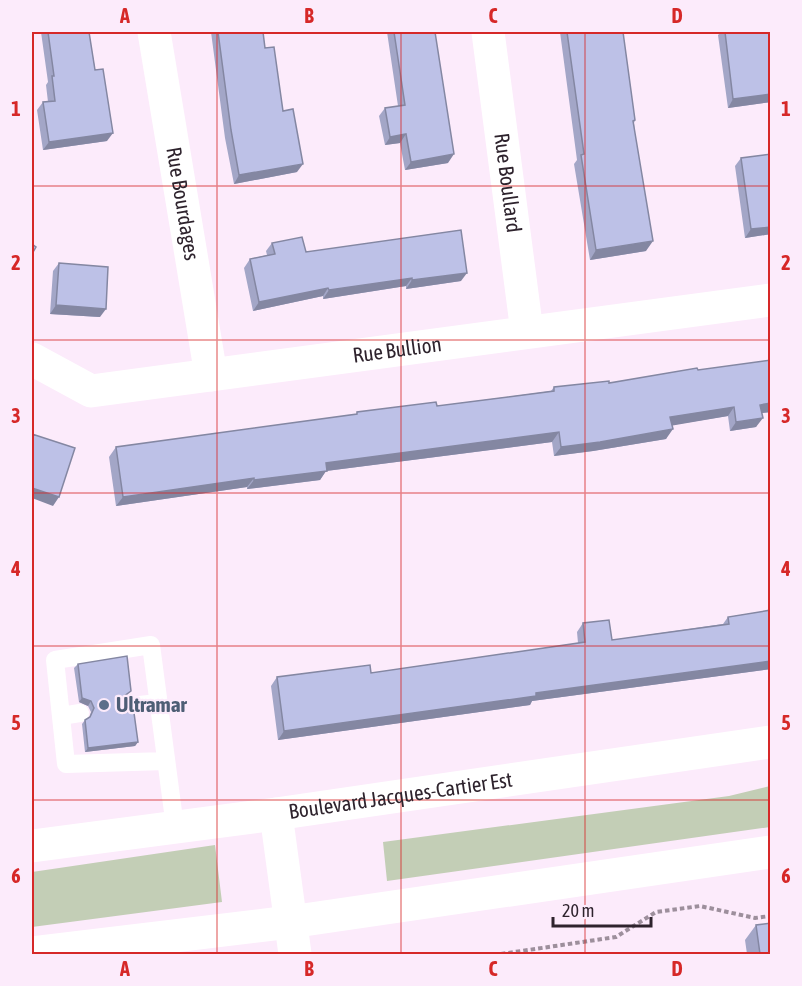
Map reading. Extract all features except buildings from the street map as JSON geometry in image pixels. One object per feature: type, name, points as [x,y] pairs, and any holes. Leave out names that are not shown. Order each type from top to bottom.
[{"type":"street","name":"Rue Bourdages","points":[[154,32],[211,375]]},
{"type":"street","name":"Rue Boullard","points":[[488,32],[527,332]]},
{"type":"street","name":"Rue Bullion","points":[[32,359],[91,391],[771,300]]},
{"type":"street","name":"Boulevard Jacques-Cartier Est","points":[[32,846],[276,814],[771,742]]},
{"type":"street","points":[[276,814],[295,954]]},
{"type":"street","points":[[32,953],[290,922],[771,852]]},
{"type":"lane","points":[[166,761],[66,764],[55,660],[151,645],[175,827]]},
{"type":"lane","points":[[130,706],[158,703]]},
{"type":"lane","points":[[61,716],[80,713]]},
{"type":"path","points":[[501,954],[616,937],[656,912],[700,906],[755,918],[771,916]]},
{"type":"green space","points":[[770,786],[770,827],[387,881],[383,842],[729,796]]},
{"type":"green space","points":[[215,845],[222,902],[32,927],[32,872]]},
{"type":"place","name":"Ultramar","points":[[104,705]]}]
